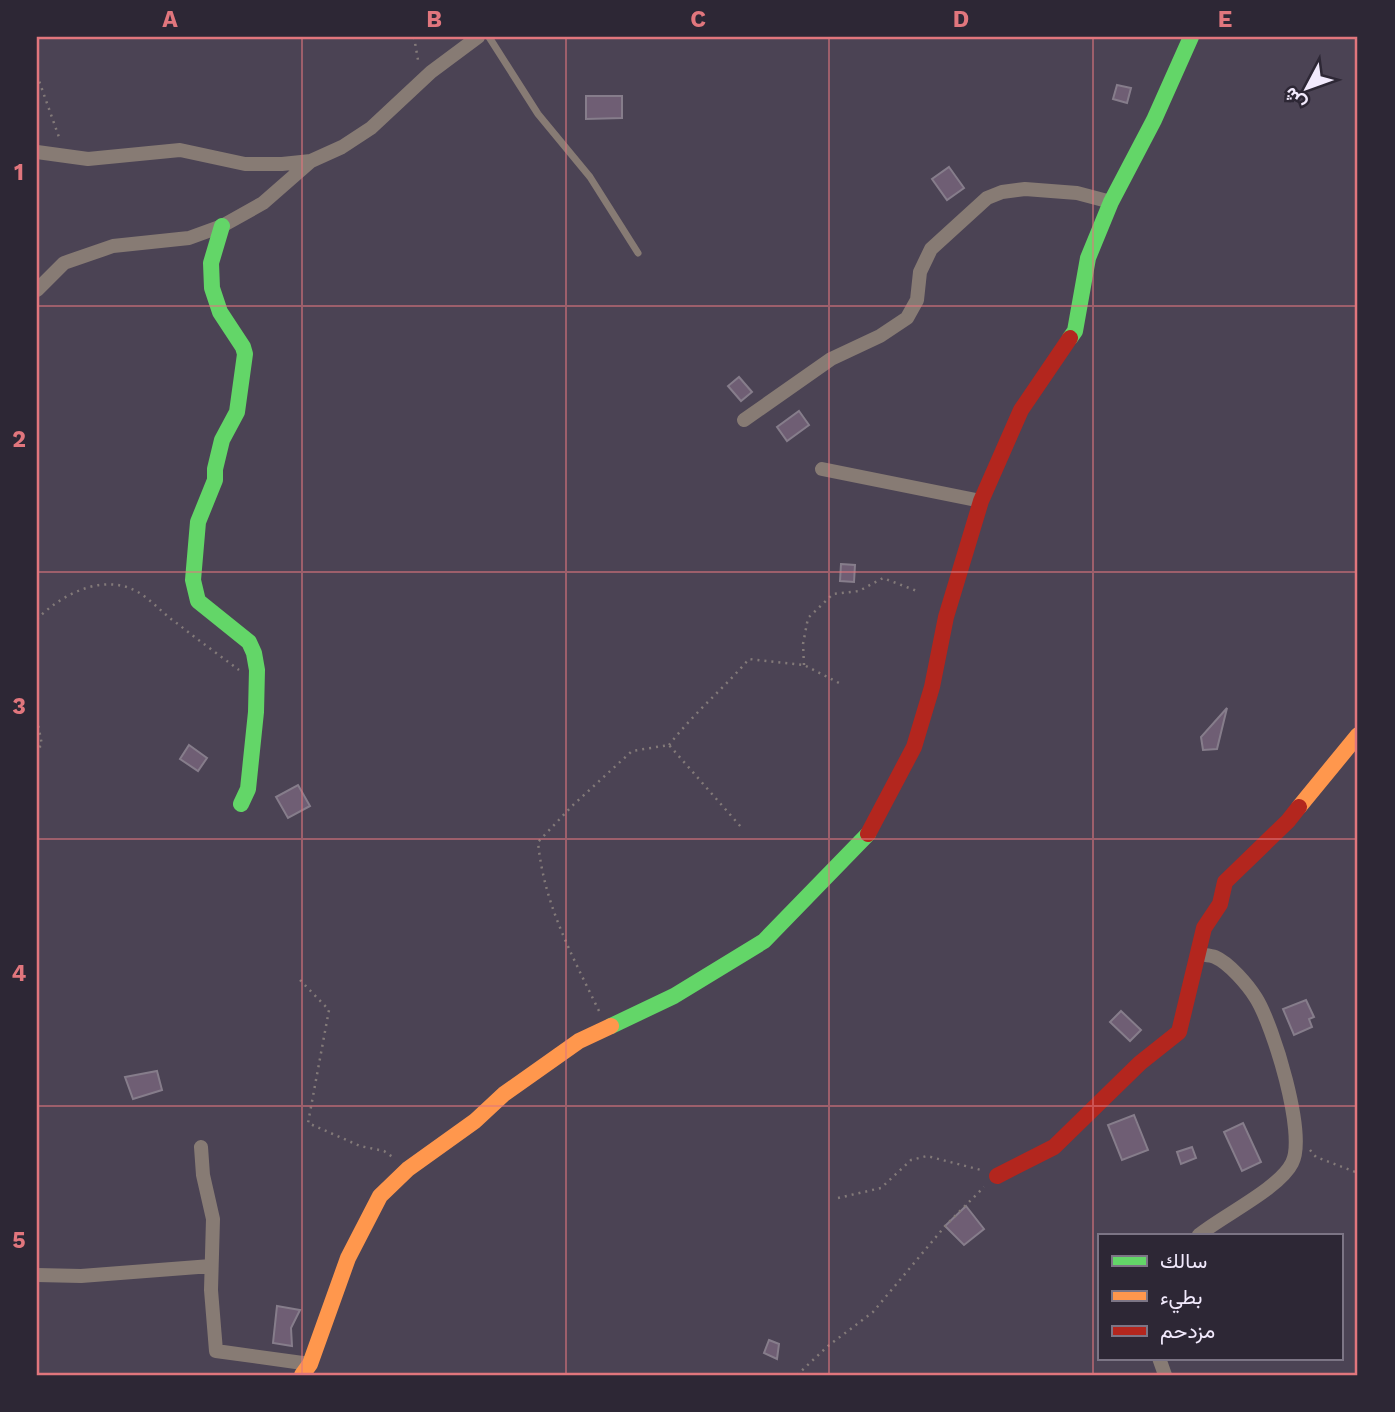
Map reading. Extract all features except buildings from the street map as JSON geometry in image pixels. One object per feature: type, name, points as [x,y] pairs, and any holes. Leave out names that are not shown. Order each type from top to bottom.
[{"type":"street","points":[[37,290],[64,263],[113,246],[189,238],[222,226],[263,204],[311,161],[342,147],[371,128],[431,72],[478,37]]},
{"type":"street","points":[[201,1147],[203,1175],[212,1220],[211,1266],[216,1351],[306,1370],[348,1258],[380,1196],[408,1169],[475,1121],[504,1094],[579,1041],[674,996],[764,941],[869,834],[914,747],[932,687],[946,617],[981,501],[1021,410],[1075,331],[1088,258],[1111,202],[1154,120],[1191,37]]},
{"type":"street","points":[[37,152],[88,159],[180,150],[245,164],[311,161]]},
{"type":"street","points":[[744,420],[831,359],[880,336],[907,318],[917,300],[920,272],[930,249],[987,198],[1002,192],[1025,189],[1077,193],[1111,202]]},
{"type":"street","points":[[222,226],[219,244],[211,263],[211,288],[223,317],[245,349],[245,355],[237,412],[222,440],[215,480],[198,522],[193,580],[198,601],[254,648],[258,659],[258,691],[248,789],[241,803]]},
{"type":"street","points":[[822,470],[981,501]]},
{"type":"street","points":[[997,1176],[1054,1147],[1125,1076],[1178,1032],[1204,928],[1220,904],[1225,882],[1288,821],[1358,735]]},
{"type":"street","points":[[1199,954],[1215,957],[1241,979],[1257,1000],[1280,1058],[1294,1116],[1295,1143],[1294,1160],[1289,1169],[1271,1185],[1200,1234]]},
{"type":"street","points":[[37,1275],[82,1276],[211,1266]]},
{"type":"lane","points":[[489,37],[538,114],[590,177],[638,253]]},
{"type":"path","points":[[414,37],[418,60],[431,72]]},
{"type":"path","points":[[37,75],[58,130],[61,143],[58,157]]},
{"type":"path","points":[[804,664],[803,644],[808,618],[833,594],[859,591],[883,578],[916,592]]},
{"type":"path","points":[[37,619],[61,600],[85,588],[104,584],[117,585],[130,588],[144,596],[242,672],[250,673],[257,668]]},
{"type":"path","points":[[607,1027],[561,934],[541,871],[538,842],[572,806],[632,751],[669,745],[687,722],[721,691],[749,659],[804,664],[838,683]]},
{"type":"path","points":[[37,719],[43,745],[37,749]]},
{"type":"path","points":[[669,745],[741,827]]},
{"type":"path","points":[[300,980],[329,1010],[308,1123],[360,1146],[384,1151],[408,1169]]},
{"type":"path","points":[[1305,1140],[1316,1157],[1358,1173]]},
{"type":"path","points":[[797,1375],[828,1346],[854,1329],[873,1312],[946,1225],[997,1176],[988,1171],[927,1156],[911,1160],[873,1192],[838,1198]]},
{"type":"traffic: fast","points":[[1070,338],[1075,331],[1088,258],[1111,202],[1154,120],[1191,37]]},
{"type":"traffic: fast","points":[[222,226],[211,263],[212,288],[220,312],[245,354],[237,412],[222,440],[215,480],[198,522],[193,580],[198,601],[249,642],[254,653],[257,670],[256,712],[248,789],[241,804]]},
{"type":"traffic: fast","points":[[611,1026],[674,996],[764,941],[868,834]]},
{"type":"traffic: slow","points":[[1299,807],[1358,735]]},
{"type":"traffic: slow","points":[[302,1375],[310,1364],[348,1258],[380,1196],[408,1169],[475,1121],[504,1094],[579,1041],[611,1026]]},
{"type":"traffic: jam","points":[[868,834],[914,747],[932,687],[946,617],[981,501],[1021,410],[1070,338]]},
{"type":"traffic: jam","points":[[997,1176],[1054,1147],[1140,1063],[1179,1032],[1204,928],[1220,904],[1225,882],[1299,807]]}]
